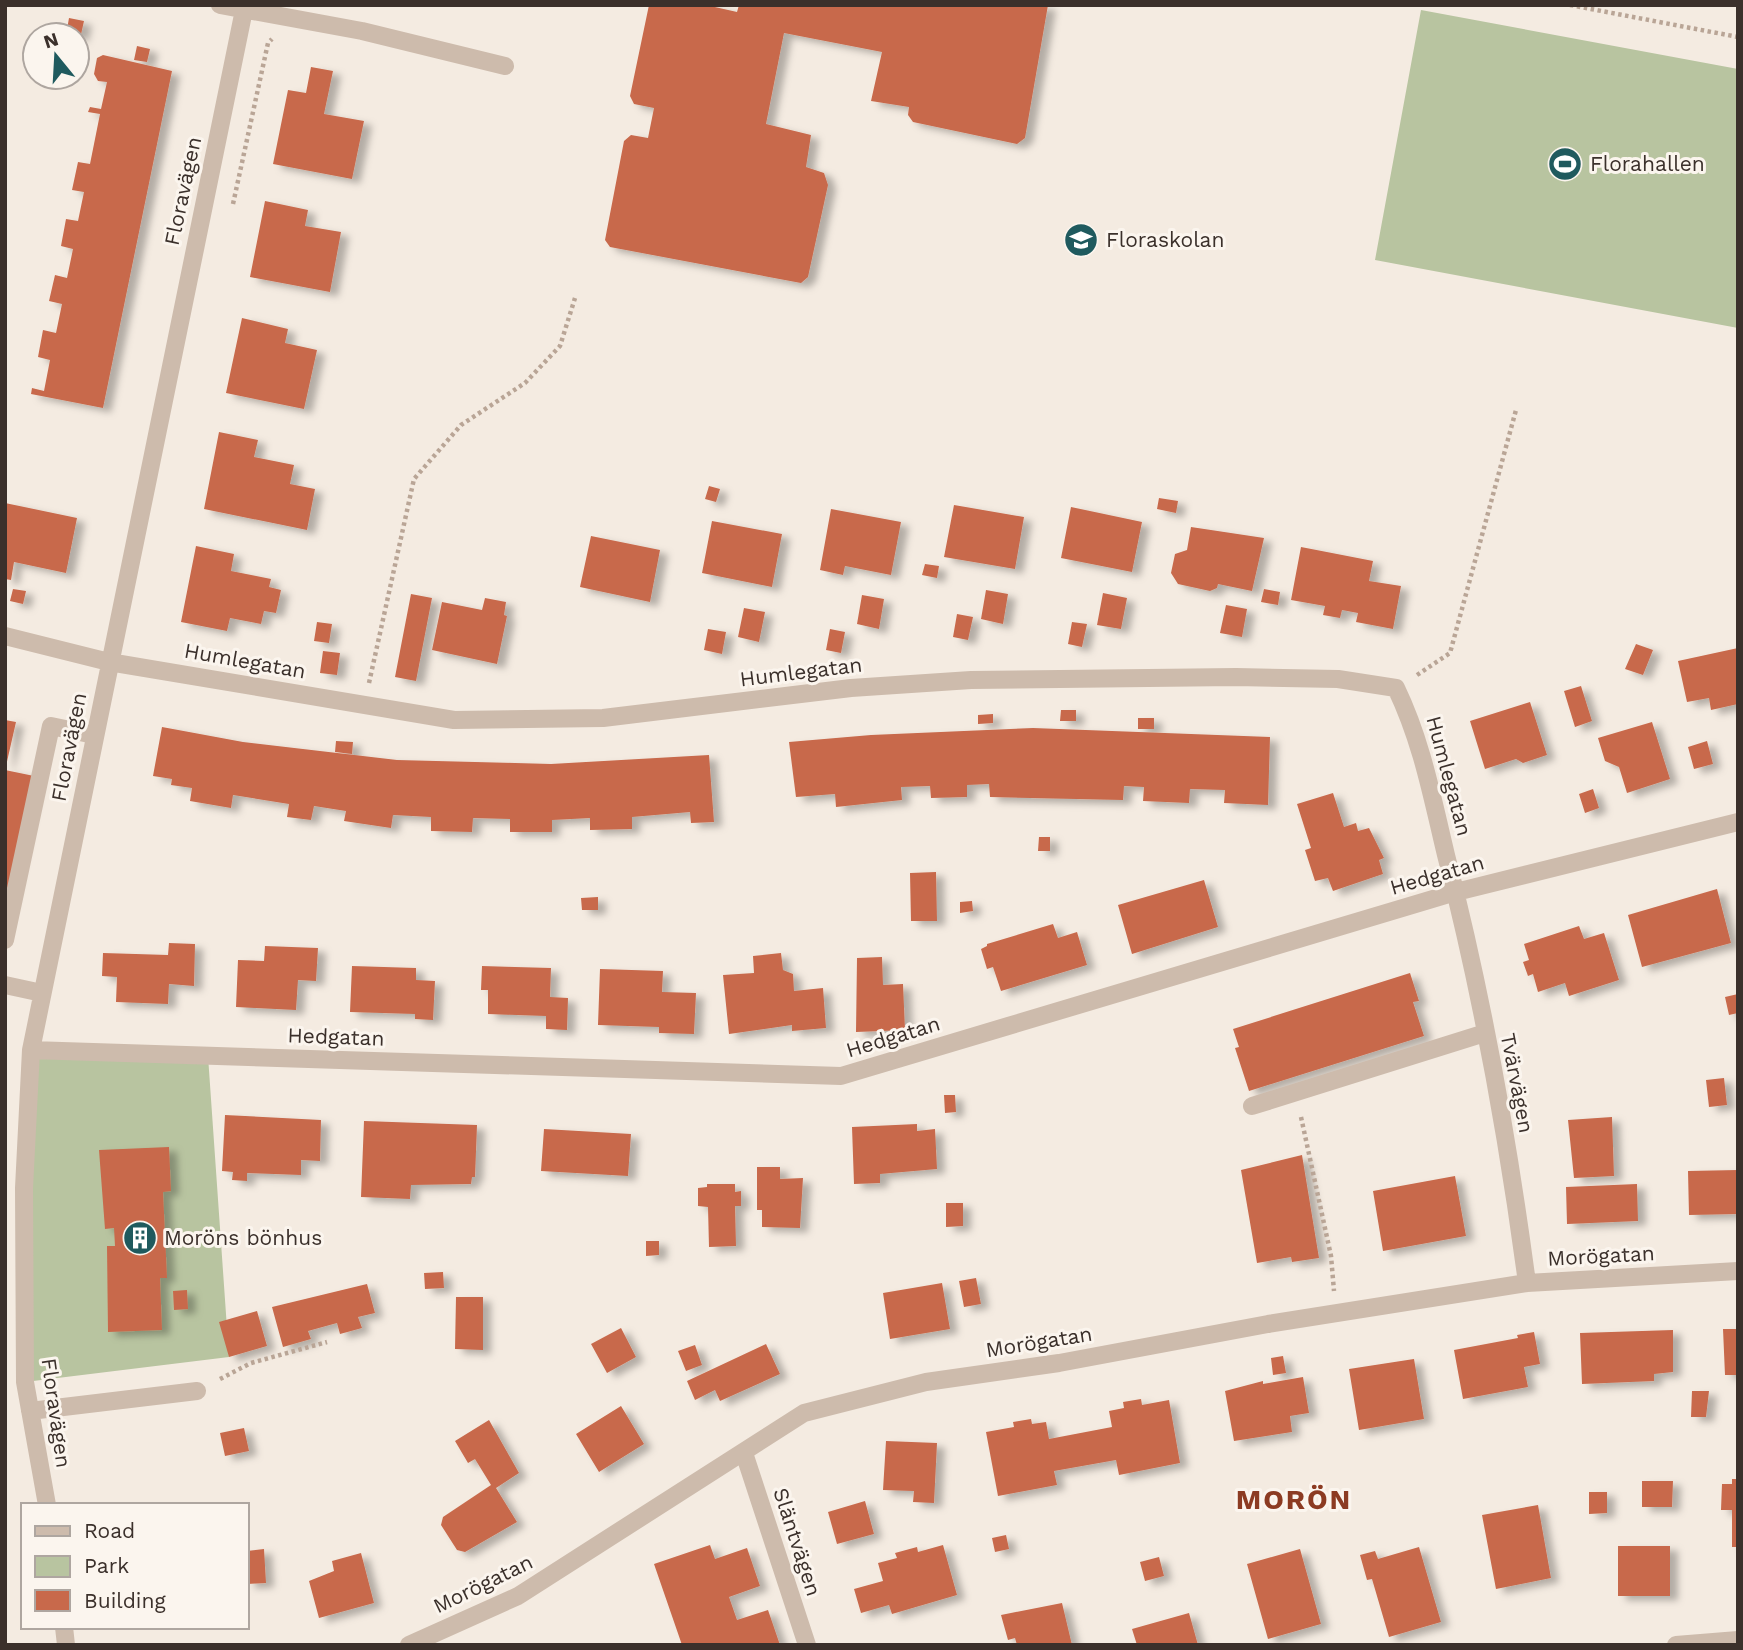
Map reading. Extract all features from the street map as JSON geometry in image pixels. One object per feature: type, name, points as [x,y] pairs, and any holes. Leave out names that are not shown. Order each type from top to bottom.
[{"type":"street","points":[[220,5],[362,31],[505,66]]},
{"type":"street","name":"Floravägen","points":[[47,1503],[25,1371],[24,1229],[31,1050],[245,8]]},
{"type":"street","name":"Humlegatan","points":[[5,636],[109,662],[467,720],[603,718],[851,688],[971,680],[1249,677],[1338,679],[1396,688],[1415,726],[1456,892]]},
{"type":"street","points":[[5,940],[51,726],[94,735]]},
{"type":"street","name":"Hedgatan","points":[[31,1050],[841,1076],[1456,892],[1738,822]]},
{"type":"street","name":"Tvärvägen","points":[[1456,892],[1485,1033],[1527,1283]]},
{"type":"street","points":[[5,985],[42,993]]},
{"type":"street","points":[[1252,1106],[1485,1033]]},
{"type":"street","name":"Morögatan","points":[[409,1645],[518,1596],[804,1413],[926,1382],[1059,1363],[1336,1313],[1527,1283],[1738,1271]]},
{"type":"street","points":[[30,1411],[197,1391]]},
{"type":"street","name":"Släntvägen","points":[[744,1453],[807,1645]]},
{"type":"street","points":[[1676,1645],[1738,1640]]},
{"type":"path","points":[[1570,5],[1738,37]]},
{"type":"path","points":[[364,704],[414,480],[461,425],[525,383],[559,346],[575,298]]},
{"type":"path","points":[[1396,688],[1450,653],[1517,410]]},
{"type":"path","points":[[1296,1092],[1331,1256],[1336,1313]]},
{"type":"path","points":[[197,1391],[251,1363],[327,1342]]},
{"type":"green space","name":"Florahallen","points":[[1421,10],[1738,69],[1738,328],[1375,260]]},
{"type":"green space","points":[[31,1050],[208,1056],[229,1357],[25,1382]]},
{"type":"building","points":[[649,5],[706,5],[737,12],[739,5],[1048,5],[1025,138],[1017,144],[913,122],[908,115],[909,107],[871,101],[882,52],[784,33],[766,124],[811,135],[806,167],[824,173],[828,185],[808,277],[801,283],[610,247],[605,240],[624,141],[631,135],[648,138],[654,108],[634,104],[630,96]]},
{"type":"building","points":[[137,46],[150,49],[147,62],[134,60]]},
{"type":"building","points":[[103,55],[172,71],[103,408],[31,394],[32,388],[44,391],[50,360],[38,357],[43,330],[56,333],[62,304],[49,301],[55,275],[67,278],[73,249],[61,246],[66,219],[78,221],[84,192],[72,190],[78,162],[90,164],[100,114],[88,112],[90,107],[101,109],[107,82],[98,81],[94,74],[97,58]]},
{"type":"building","points":[[311,67],[333,71],[324,114],[364,121],[352,179],[273,164],[288,90],[306,93]]},
{"type":"building","points":[[265,201],[308,210],[305,226],[341,232],[330,292],[250,277]]},
{"type":"building","points":[[242,318],[288,329],[285,343],[317,350],[304,409],[226,393]]},
{"type":"building","points":[[219,432],[258,440],[254,457],[294,465],[290,484],[315,489],[307,530],[204,509]]},
{"type":"building","points":[[709,486],[720,489],[716,502],[705,499]]},
{"type":"building","points":[[1159,498],[1178,501],[1176,513],[1157,509]]},
{"type":"building","points":[[5,503],[77,518],[66,573],[14,562],[11,580],[5,579]]},
{"type":"building","points":[[954,505],[1024,517],[1015,569],[944,557]]},
{"type":"building","points":[[1071,507],[1142,522],[1132,572],[1061,558]]},
{"type":"building","points":[[831,509],[901,522],[891,575],[845,566],[843,575],[820,570]]},
{"type":"building","points":[[712,521],[782,534],[772,587],[702,573]]},
{"type":"building","points":[[1191,527],[1264,538],[1252,591],[1218,584],[1217,588],[1210,591],[1178,584],[1171,573],[1175,554],[1187,550]]},
{"type":"building","points":[[591,536],[660,550],[650,602],[580,587]]},
{"type":"building","points":[[196,546],[234,554],[231,571],[271,579],[269,587],[281,590],[276,613],[264,611],[261,624],[230,618],[227,631],[181,622]]},
{"type":"building","points":[[1301,547],[1373,561],[1369,581],[1401,586],[1393,629],[1356,622],[1358,613],[1342,610],[1340,618],[1323,615],[1325,606],[1291,600]]},
{"type":"building","points":[[925,564],[939,566],[937,578],[922,575]]},
{"type":"building","points":[[13,589],[26,591],[23,604],[10,601]]},
{"type":"building","points":[[1264,589],[1280,592],[1278,605],[1261,602]]},
{"type":"building","points":[[986,590],[1008,594],[1003,624],[981,619]]},
{"type":"building","points":[[1103,593],[1127,598],[1121,629],[1097,625]]},
{"type":"building","points":[[411,594],[432,598],[416,681],[395,677]]},
{"type":"building","points":[[862,595],[884,599],[879,629],[857,624]]},
{"type":"building","points":[[485,598],[506,602],[504,615],[507,616],[497,664],[432,650],[442,602],[482,610]]},
{"type":"building","points":[[1226,605],[1247,609],[1242,637],[1220,633]]},
{"type":"building","points":[[744,608],[765,612],[759,642],[738,637]]},
{"type":"building","points":[[957,614],[973,617],[968,640],[953,637]]},
{"type":"building","points":[[317,622],[332,624],[329,643],[314,641]]},
{"type":"building","points":[[1072,622],[1087,624],[1082,647],[1068,644]]},
{"type":"building","points":[[708,629],[726,632],[722,654],[704,650]]},
{"type":"building","points":[[830,629],[845,632],[841,653],[826,650]]},
{"type":"building","points":[[1636,644],[1653,650],[1643,675],[1625,669]]},
{"type":"building","points":[[1738,648],[1738,704],[1711,710],[1709,698],[1687,702],[1678,661]]},
{"type":"building","points":[[323,651],[340,653],[337,675],[320,673]]},
{"type":"building","points":[[1581,686],[1592,721],[1575,727],[1564,691]]},
{"type":"building","points":[[1530,702],[1547,755],[1523,763],[1516,759],[1485,769],[1470,721]]},
{"type":"building","points":[[1061,710],[1076,710],[1076,721],[1060,721]]},
{"type":"building","points":[[993,714],[993,723],[978,724],[978,715]]},
{"type":"building","points":[[1138,718],[1154,718],[1154,729],[1138,729]]},
{"type":"building","points":[[5,720],[16,722],[6,766],[5,765]]},
{"type":"building","points":[[1652,722],[1670,779],[1627,793],[1619,767],[1605,761],[1598,738]]},
{"type":"building","points":[[162,727],[243,742],[397,760],[551,764],[709,755],[714,822],[691,823],[690,812],[632,817],[632,829],[590,830],[590,818],[552,820],[552,832],[510,832],[510,819],[473,818],[472,832],[431,831],[431,817],[393,815],[391,828],[344,821],[346,811],[314,806],[311,820],[287,817],[289,804],[233,795],[231,808],[190,801],[192,788],[171,785],[172,779],[153,776]]},
{"type":"building","points":[[1033,728],[1270,737],[1268,805],[1224,803],[1225,790],[1190,789],[1189,803],[1143,801],[1144,787],[1124,786],[1123,800],[990,797],[989,784],[967,785],[967,797],[931,798],[930,786],[901,787],[902,800],[836,807],[835,794],[796,797],[789,742],[871,735]]},
{"type":"building","points":[[336,741],[353,742],[352,754],[335,752]]},
{"type":"building","points":[[1707,741],[1713,764],[1694,769],[1688,747]]},
{"type":"building","points":[[5,770],[34,776],[5,909]]},
{"type":"building","points":[[1593,789],[1599,808],[1585,813],[1579,794]]},
{"type":"building","points":[[1333,793],[1344,827],[1356,823],[1358,831],[1369,828],[1384,858],[1379,860],[1383,874],[1333,891],[1328,878],[1315,881],[1305,850],[1311,848],[1297,804]]},
{"type":"building","points":[[1039,837],[1050,837],[1050,851],[1038,851]]},
{"type":"building","points":[[936,872],[937,921],[911,921],[910,873]]},
{"type":"building","points":[[1204,880],[1218,927],[1132,954],[1118,905]]},
{"type":"building","points":[[1717,889],[1731,943],[1642,967],[1628,915]]},
{"type":"building","points":[[598,897],[598,910],[582,910],[581,898]]},
{"type":"building","points":[[972,901],[973,911],[960,913],[960,902]]},
{"type":"building","points":[[1053,924],[1058,938],[1077,932],[1087,965],[1001,991],[993,967],[987,969],[981,949],[987,944]]},
{"type":"building","points":[[1579,926],[1584,939],[1604,933],[1619,980],[1569,996],[1565,983],[1538,992],[1533,974],[1528,976],[1523,962],[1529,960],[1524,944]]},
{"type":"building","points":[[169,943],[195,944],[194,986],[169,984],[168,1004],[116,1002],[117,977],[102,976],[103,953],[168,955]]},
{"type":"building","points":[[265,946],[318,948],[316,981],[298,980],[296,1010],[236,1007],[238,960],[264,961]]},
{"type":"building","points":[[781,953],[783,970],[793,974],[794,991],[823,988],[826,1028],[792,1031],[792,1025],[729,1034],[723,975],[754,973],[753,956]]},
{"type":"building","points":[[882,957],[883,985],[903,984],[905,1030],[856,1032],[857,958]]},
{"type":"building","points":[[352,966],[416,968],[416,980],[435,981],[433,1020],[415,1019],[415,1014],[350,1012]]},
{"type":"building","points":[[482,966],[551,968],[550,997],[568,998],[567,1030],[546,1029],[546,1016],[488,1014],[488,990],[481,990]]},
{"type":"building","points":[[600,969],[663,971],[662,992],[696,993],[694,1034],[659,1033],[659,1027],[598,1025]]},
{"type":"building","points":[[1410,973],[1419,1001],[1413,1002],[1424,1036],[1249,1091],[1235,1048],[1239,1047],[1233,1029]]},
{"type":"building","points":[[1738,994],[1738,1013],[1729,1015],[1725,997]]},
{"type":"building","points":[[1724,1078],[1727,1105],[1709,1107],[1706,1080]]},
{"type":"building","points":[[944,1095],[955,1095],[956,1112],[945,1113]]},
{"type":"building","points":[[225,1115],[321,1120],[320,1161],[301,1160],[301,1175],[247,1173],[247,1181],[232,1180],[233,1172],[222,1171]]},
{"type":"building","points":[[1612,1117],[1614,1176],[1574,1178],[1568,1120]]},
{"type":"building","points":[[364,1121],[477,1125],[475,1177],[472,1177],[471,1184],[411,1185],[410,1199],[361,1197]]},
{"type":"building","points":[[917,1124],[917,1131],[935,1129],[937,1169],[880,1174],[880,1183],[854,1184],[852,1127]]},
{"type":"building","points":[[544,1129],[631,1134],[628,1176],[541,1171]]},
{"type":"building","name":"Moröns bönhus","points":[[169,1147],[171,1191],[163,1192],[167,1278],[160,1278],[162,1330],[108,1332],[107,1246],[115,1246],[114,1228],[105,1229],[99,1150]]},
{"type":"building","points":[[1302,1155],[1319,1258],[1292,1262],[1291,1257],[1257,1263],[1241,1170]]},
{"type":"building","points":[[757,1167],[780,1167],[780,1179],[803,1178],[800,1228],[762,1227],[762,1210],[757,1210]]},
{"type":"building","points":[[1738,1170],[1738,1214],[1689,1215],[1688,1171]]},
{"type":"building","points":[[1455,1176],[1466,1236],[1383,1251],[1373,1191]]},
{"type":"building","points":[[707,1184],[735,1184],[735,1192],[741,1191],[741,1206],[735,1206],[736,1246],[709,1247],[708,1207],[698,1206],[698,1188],[707,1187]]},
{"type":"building","points":[[1637,1184],[1638,1221],[1567,1224],[1566,1187]]},
{"type":"building","points":[[946,1203],[963,1203],[963,1226],[946,1227]]},
{"type":"building","points":[[646,1241],[659,1241],[659,1255],[646,1256]]},
{"type":"building","points":[[443,1272],[444,1288],[425,1289],[424,1273]]},
{"type":"building","points":[[976,1278],[981,1304],[964,1307],[959,1281]]},
{"type":"building","points":[[942,1283],[950,1329],[890,1339],[883,1293]]},
{"type":"building","points":[[367,1284],[375,1313],[358,1317],[362,1328],[340,1334],[337,1323],[308,1331],[311,1339],[283,1347],[272,1307]]},
{"type":"building","points":[[187,1290],[188,1309],[174,1310],[173,1291]]},
{"type":"building","points":[[456,1297],[483,1297],[483,1350],[455,1349]]},
{"type":"building","points":[[257,1311],[267,1346],[229,1357],[219,1322]]},
{"type":"building","points":[[621,1328],[636,1357],[607,1373],[591,1344]]},
{"type":"building","points":[[1723,1329],[1738,1329],[1738,1375],[1725,1375]]},
{"type":"building","points":[[1673,1330],[1673,1372],[1654,1374],[1654,1381],[1582,1384],[1580,1333]]},
{"type":"building","points":[[1534,1332],[1540,1364],[1524,1367],[1528,1387],[1463,1399],[1454,1350],[1518,1338],[1517,1335]]},
{"type":"building","points":[[766,1344],[780,1374],[720,1401],[715,1390],[695,1400],[687,1381]]},
{"type":"building","points":[[695,1345],[702,1365],[686,1371],[678,1351]]},
{"type":"building","points":[[1283,1356],[1286,1373],[1273,1375],[1271,1358]]},
{"type":"building","points":[[1414,1359],[1424,1419],[1359,1430],[1349,1369]]},
{"type":"building","points":[[1303,1377],[1309,1413],[1290,1416],[1292,1432],[1234,1441],[1225,1391],[1263,1381],[1263,1384]]},
{"type":"building","points":[[1692,1391],[1709,1391],[1706,1417],[1691,1417]]},
{"type":"building","points":[[1141,1399],[1142,1405],[1169,1400],[1180,1463],[1119,1475],[1116,1460],[1054,1471],[1057,1485],[998,1496],[986,1432],[1014,1427],[1013,1422],[1031,1419],[1032,1424],[1046,1422],[1049,1439],[1112,1427],[1109,1411],[1124,1408],[1123,1402]]},
{"type":"building","points":[[621,1406],[644,1444],[599,1472],[576,1434]]},
{"type":"building","points":[[489,1420],[519,1473],[496,1488],[517,1522],[465,1552],[457,1550],[441,1525],[443,1517],[491,1485],[475,1459],[468,1463],[455,1441]]},
{"type":"building","points":[[244,1428],[249,1451],[225,1456],[220,1433]]},
{"type":"building","points":[[886,1441],[937,1443],[934,1503],[913,1502],[914,1491],[883,1490]]},
{"type":"building","points":[[1732,1479],[1738,1479],[1738,1547],[1732,1547],[1732,1510],[1721,1510],[1722,1484],[1732,1484]]},
{"type":"building","points":[[1642,1481],[1673,1481],[1672,1507],[1642,1507]]},
{"type":"building","points":[[1589,1492],[1607,1492],[1607,1513],[1589,1514]]},
{"type":"building","points":[[865,1501],[874,1534],[837,1544],[828,1512]]},
{"type":"building","points":[[1538,1505],[1551,1578],[1496,1589],[1482,1515]]},
{"type":"building","points":[[1006,1535],[1009,1549],[995,1552],[992,1538]]},
{"type":"building","points":[[710,1545],[715,1559],[747,1548],[760,1586],[729,1597],[737,1620],[768,1610],[780,1645],[682,1645],[654,1564]]},
{"type":"building","points":[[943,1545],[957,1595],[892,1614],[889,1605],[861,1613],[854,1589],[883,1581],[878,1563],[897,1558],[895,1553],[917,1547],[918,1552]]},
{"type":"building","points":[[1618,1546],[1670,1546],[1670,1596],[1618,1596]]},
{"type":"building","points":[[1419,1547],[1441,1622],[1389,1637],[1372,1579],[1367,1580],[1360,1555],[1375,1551],[1378,1559]]},
{"type":"building","points":[[264,1549],[266,1583],[248,1584],[248,1551]]},
{"type":"building","points":[[1300,1549],[1321,1624],[1268,1639],[1247,1564]]},
{"type":"building","points":[[361,1553],[374,1603],[319,1618],[309,1581],[334,1571],[332,1561]]},
{"type":"building","points":[[1159,1557],[1164,1576],[1145,1581],[1140,1562]]},
{"type":"building","points":[[1062,1603],[1072,1645],[1017,1645],[1015,1638],[1008,1640],[1001,1615]]},
{"type":"building","points":[[1189,1613],[1198,1645],[1137,1645],[1132,1629]]},
{"type":"place","name":"Florahallen","points":[[1565,164]]},
{"type":"place","name":"Floraskolan","points":[[1081,240]]},
{"type":"place","name":"Moröns bönhus","points":[[140,1238]]},
{"type":"district","name":"MORÖN","points":[[1294,1499]]}]
